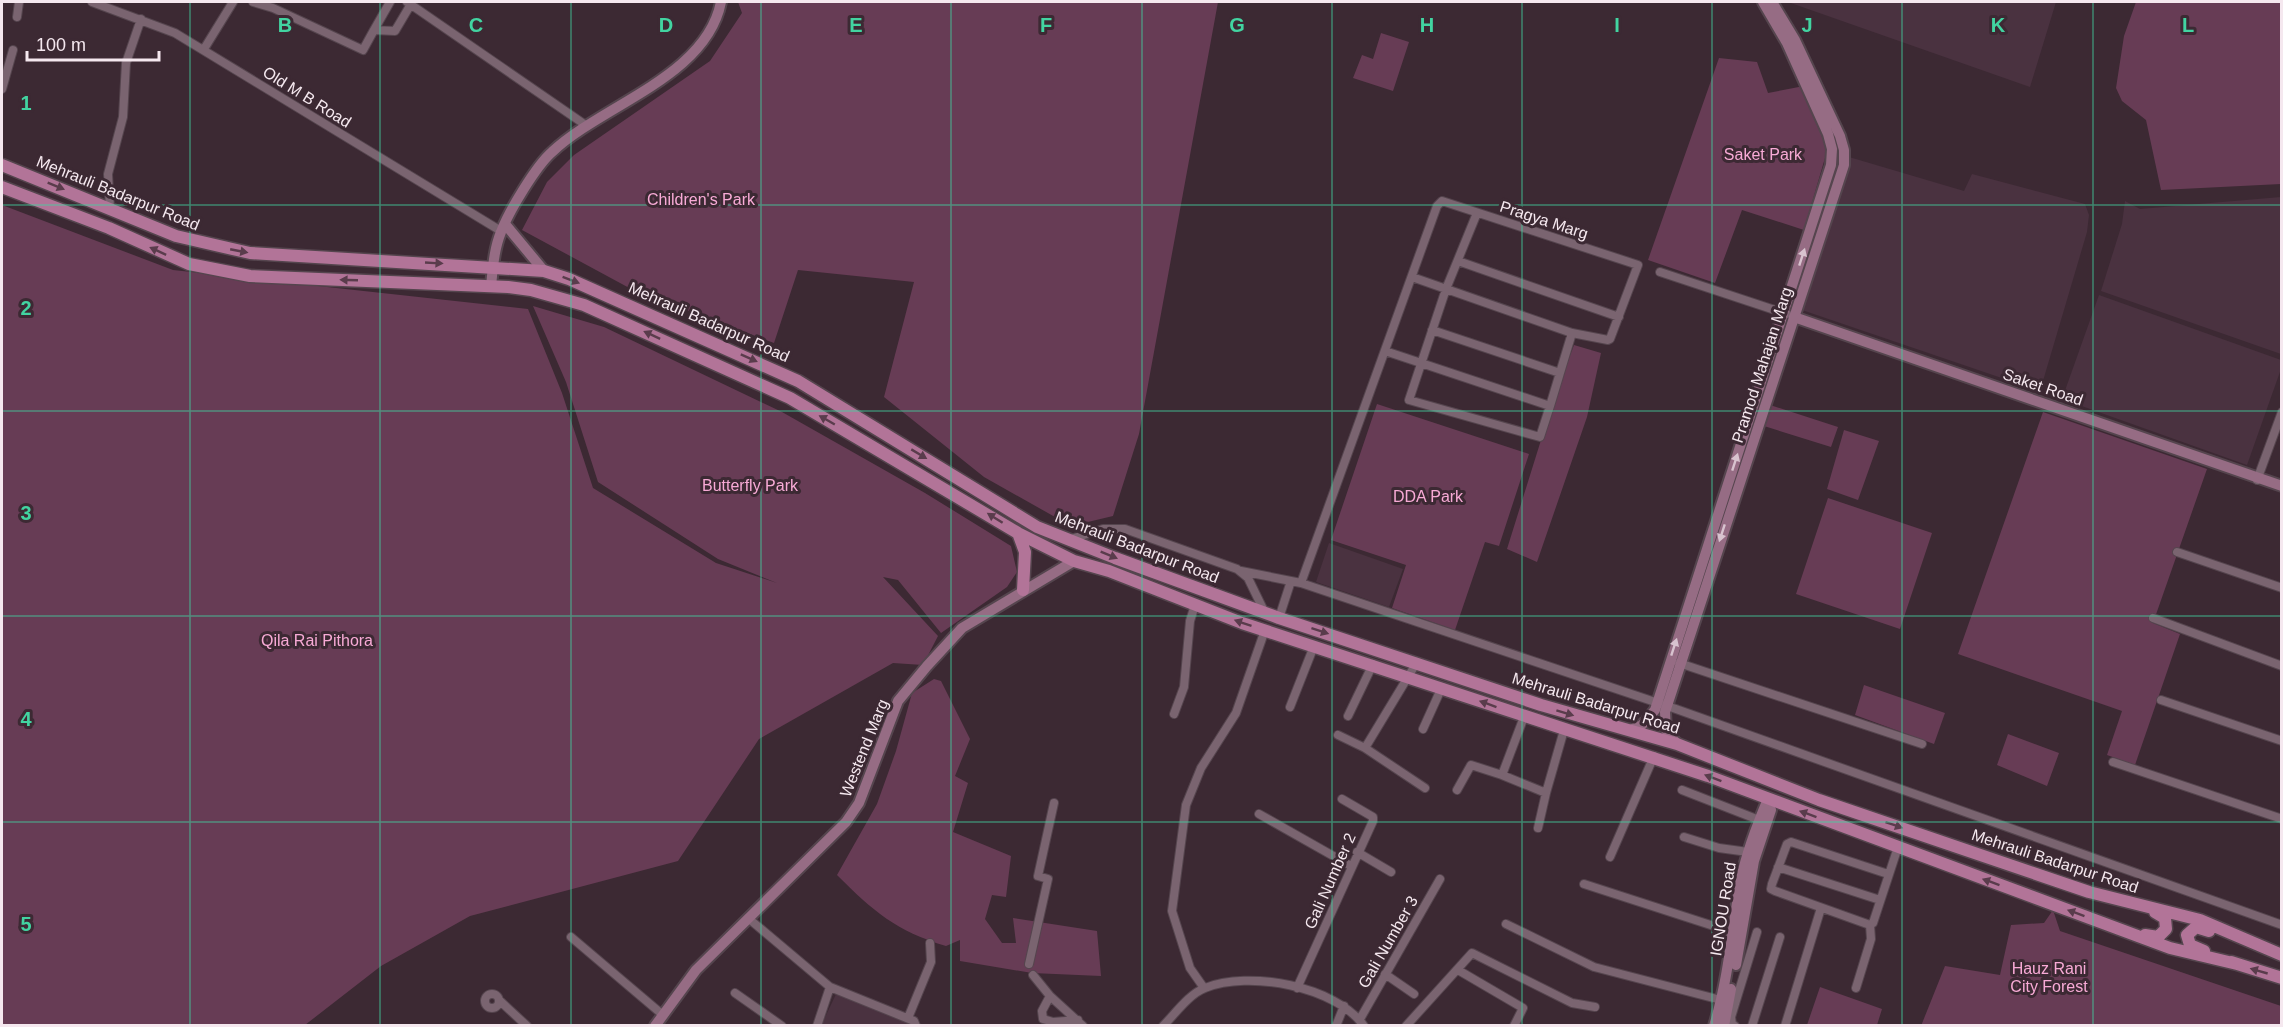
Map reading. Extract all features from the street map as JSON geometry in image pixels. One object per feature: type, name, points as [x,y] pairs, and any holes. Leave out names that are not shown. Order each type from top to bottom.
[{"type":"main road","name":"Mehrauli Badarpur Road","points":[[2,165],[176,236],[249,253],[544,271],[635,306],[798,381],[1038,527],[1070,540],[1279,618],[1541,705],[1677,744],[1819,800],[2090,892],[2200,920],[2266,951],[2282,955]]},
{"type":"main road","name":"Mehrauli Badarpur Road","points":[[2,187],[110,228],[174,258],[212,269],[250,276],[491,286],[531,290],[584,305],[790,398],[1018,533],[1074,561],[1109,571],[1265,630],[1442,687],[1564,730],[1654,756],[2106,924]]},
{"type":"main road","points":[[1018,533],[1025,552],[1023,590]]},
{"type":"main road","points":[[2090,892],[2159,913],[2165,918],[2167,925],[2164,932],[2155,937],[2106,924]]},
{"type":"main road","points":[[2106,924],[2170,948],[2237,964],[2282,978]]},
{"type":"main road","points":[[2237,964],[2192,946],[2187,938],[2189,931],[2200,928],[2237,943],[2266,951]]},
{"type":"street","points":[[17,17],[19,2]]},
{"type":"street","name":"Old M B Road","points":[[92,2],[175,33],[503,228]]},
{"type":"street","points":[[204,49],[233,2]]},
{"type":"street","points":[[253,2],[273,8],[363,51],[390,2]]},
{"type":"street","points":[[491,286],[493,267],[503,228],[541,162],[587,126],[655,82],[699,47],[717,18],[721,2]]},
{"type":"street","name":"Pramod Mahajan Marg","points":[[1763,2],[1787,43],[1828,134],[1832,149],[1829,172],[1789,315]]},
{"type":"street","name":"Pramod Mahajan Marg","points":[[1677,744],[1666,730],[1662,705],[1789,315],[1843,169],[1844,150],[1795,40],[1773,2]]},
{"type":"street","points":[[374,30],[395,31],[409,3],[587,126]]},
{"type":"street","points":[[110,208],[108,174],[123,117],[126,63],[141,19]]},
{"type":"street","points":[[2,88],[13,50]]},
{"type":"street","name":"Pragya Marg","points":[[1412,277],[1437,206],[1442,201],[1638,265],[1618,317]]},
{"type":"street","points":[[1476,213],[1446,289],[1409,400],[1540,438],[1572,333]]},
{"type":"street","points":[[503,228],[544,271]]},
{"type":"street","points":[[1301,583],[1412,277],[1572,333],[1609,340],[1618,317],[1458,261]]},
{"type":"street","points":[[1660,272],[1789,315]]},
{"type":"street","name":"Saket Road","points":[[1789,315],[2039,401],[2256,480],[2282,486]]},
{"type":"street","points":[[1432,330],[1560,373]]},
{"type":"street","points":[[1385,351],[1550,406]]},
{"type":"street","points":[[2256,480],[2282,412]]},
{"type":"street","points":[[1070,540],[1103,529],[1125,529],[1241,571],[1301,583],[1662,705],[2282,925]]},
{"type":"street","points":[[2176,552],[2282,588]]},
{"type":"street","name":"Westend Marg","points":[[654,1026],[696,970],[748,918],[789,882],[846,822],[859,803],[888,720],[898,701],[962,628],[1074,561]]},
{"type":"street","points":[[1241,571],[1248,578],[1265,613]]},
{"type":"street","points":[[1279,618],[1291,581]]},
{"type":"street","name":"Pramod Mahajan Marg","points":[[1630,730],[1648,721],[1662,705],[1680,663],[1697,595]]},
{"type":"street","points":[[1174,714],[1184,687],[1190,621],[1195,605]]},
{"type":"street","points":[[2153,618],[2282,666]]},
{"type":"street","points":[[1203,988],[1190,968],[1172,911],[1186,805],[1201,768],[1236,713],[1265,630]]},
{"type":"street","points":[[1290,707],[1314,646]]},
{"type":"street","points":[[1365,748],[1417,662]]},
{"type":"street","points":[[1680,663],[1922,744]]},
{"type":"street","points":[[1348,716],[1373,664]]},
{"type":"street","points":[[1423,729],[1442,687]]},
{"type":"street","points":[[2161,700],[2282,741]]},
{"type":"street","points":[[1502,775],[1524,717]]},
{"type":"street","points":[[1538,828],[1564,730]]},
{"type":"street","points":[[1338,735],[1365,748],[1425,788]]},
{"type":"street","points":[[1610,857],[1654,756]]},
{"type":"street","points":[[2113,762],[2282,819]]},
{"type":"street","points":[[1457,790],[1470,765],[1546,793]]},
{"type":"street","points":[[1682,790],[1759,820]]},
{"type":"street","name":"Gali Number 2","points":[[1297,988],[1373,819],[1342,799]]},
{"type":"street","name":"IGNOU Road","points":[[1714,1026],[1721,1000],[1748,852],[1759,820],[1771,801]]},
{"type":"street","name":"IGNOU Road","points":[[1724,1026],[1754,861],[1771,801]]},
{"type":"street","points":[[1029,964],[1048,879],[1038,876],[1054,803]]},
{"type":"street","points":[[1259,814],[1351,866]]},
{"type":"street","points":[[1684,837],[1719,848],[1748,852]]},
{"type":"street","points":[[1870,925],[1771,889],[1778,867],[1787,844],[1791,842],[1888,874]]},
{"type":"street","points":[[1856,988],[1871,939],[1870,925],[1873,923],[1898,847]]},
{"type":"street","points":[[1357,852],[1391,872]]},
{"type":"street","points":[[1778,867],[1880,900]]},
{"type":"street","name":"Gali Number 3","points":[[1362,1022],[1385,974],[1440,879]]},
{"type":"street","points":[[1584,884],[1723,929],[1733,937]]},
{"type":"street","points":[[1785,1026],[1821,908]]},
{"type":"street","points":[[748,918],[830,987],[908,1018],[914,1021],[916,1026]]},
{"type":"street","points":[[1506,924],[1593,967],[1721,1000]]},
{"type":"street","points":[[1735,1026],[1732,1024],[1731,1017],[1757,932]]},
{"type":"street","points":[[571,937],[663,1015]]},
{"type":"street","points":[[1752,1026],[1780,937]]},
{"type":"street","points":[[908,1018],[931,962],[930,943]]},
{"type":"street","points":[[1406,1026],[1470,955],[1476,954],[1572,1004],[1595,1007]]},
{"type":"street","points":[[1458,970],[1523,1008],[1514,1026]]},
{"type":"street","points":[[1385,974],[1414,994]]},
{"type":"street","points":[[1033,975],[1050,996],[1081,1023]]},
{"type":"street","points":[[1163,1026],[1203,988],[1250,979],[1317,993],[1344,1006],[1362,1022]]},
{"type":"street","points":[[829,1026],[818,1023],[830,987]]},
{"type":"street","points":[[735,993],[782,1026]]},
{"type":"street","points":[[1050,996],[1042,1011],[1043,1019],[1053,1023],[1081,1023]]},
{"type":"street","points":[[499,1000],[527,1026]]},
{"type":"street","points":[[1336,1026],[1344,1006]]},
{"type":"shaded area","points":[[1788,2],[2056,2],[2030,87]]},
{"type":"shaded area","points":[[1849,157],[1964,191],[1972,174],[2085,204],[2089,215],[2087,232],[2040,391],[1802,310]]},
{"type":"shaded area","points":[[2281,197],[2281,354],[2101,291],[2122,224],[2125,201],[2140,209]]},
{"type":"shaded area","points":[[2099,295],[2281,360],[2281,369],[2247,465],[2062,399]]},
{"type":"shaded area","points":[[1329,543],[1403,569],[1389,607],[1316,582]]},
{"type":"shaded area","points":[[837,992],[921,1024],[928,1025],[821,1026]]},
{"type":"green space","name":"Children's Park","points":[[738,2],[1218,2],[1139,434],[1113,516],[1071,526],[984,477],[884,397],[914,282],[798,270],[774,343],[633,290],[522,230],[547,182],[574,155],[710,61],[742,13]]},
{"type":"green space","points":[[2136,2],[2281,2],[2281,184],[2161,190],[2146,120],[2122,101],[2116,88],[2124,36]]},
{"type":"green space","points":[[1381,33],[1409,42],[1393,91],[1353,78],[1362,55],[1373,59]]},
{"type":"green space","name":"Saket Park","points":[[1719,58],[1757,62],[1768,93],[1804,86],[1827,151],[1804,230],[1742,210],[1715,283],[1648,260]]},
{"type":"green space","name":"Qila Rai Pithora","points":[[2,205],[173,270],[528,309],[562,393],[593,488],[716,563],[777,583],[718,559],[598,482],[566,382],[533,306],[604,327],[782,412],[925,493],[1011,546],[1017,572],[1007,587],[941,633],[898,580],[883,577],[938,636],[923,665],[893,663],[759,739],[678,861],[470,916],[381,966],[305,1025],[2,1025]]},
{"type":"green space","points":[[1574,345],[1601,353],[1587,417],[1537,562],[1507,549],[1556,392]]},
{"type":"green space","name":"DDA Park","points":[[1377,404],[1529,454],[1499,546],[1485,542],[1455,630],[1392,608],[1406,565],[1331,540]]},
{"type":"green space","points":[[1770,405],[1838,427],[1831,447],[1764,426]]},
{"type":"green space","points":[[2043,412],[2207,469],[2153,623],[2180,634],[2135,765],[2107,755],[2122,711],[1958,654]]},
{"type":"green space","points":[[1844,430],[1879,441],[1858,500],[1827,489]]},
{"type":"green space","points":[[1828,498],[1932,533],[1900,629],[1796,594]]},
{"type":"green space","points":[[934,679],[941,681],[970,739],[955,776],[968,783],[953,832],[1011,856],[1006,897],[992,895],[985,919],[1002,943],[1016,943],[1013,918],[1097,931],[1101,976],[1032,973],[960,961],[960,940],[946,946],[913,934],[874,909],[837,875],[877,804],[896,751],[912,693]]},
{"type":"green space","points":[[1864,685],[1945,713],[1934,744],[1855,715]]},
{"type":"green space","points":[[2008,734],[2059,753],[2047,786],[1997,765]]},
{"type":"green space","name":"Hauz Rani City Forest","points":[[2053,910],[2060,931],[2281,1006],[2281,1025],[1921,1026],[1945,966],[2000,975],[2011,925],[2044,923]]},
{"type":"green space","points":[[1820,987],[1882,1009],[1877,1025],[1807,1025]]},
{"type":"waterway","points":[[1213,590],[1216,580]]},
{"type":"park label","name":"Butterfly Park","points":[[750,485]]}]
